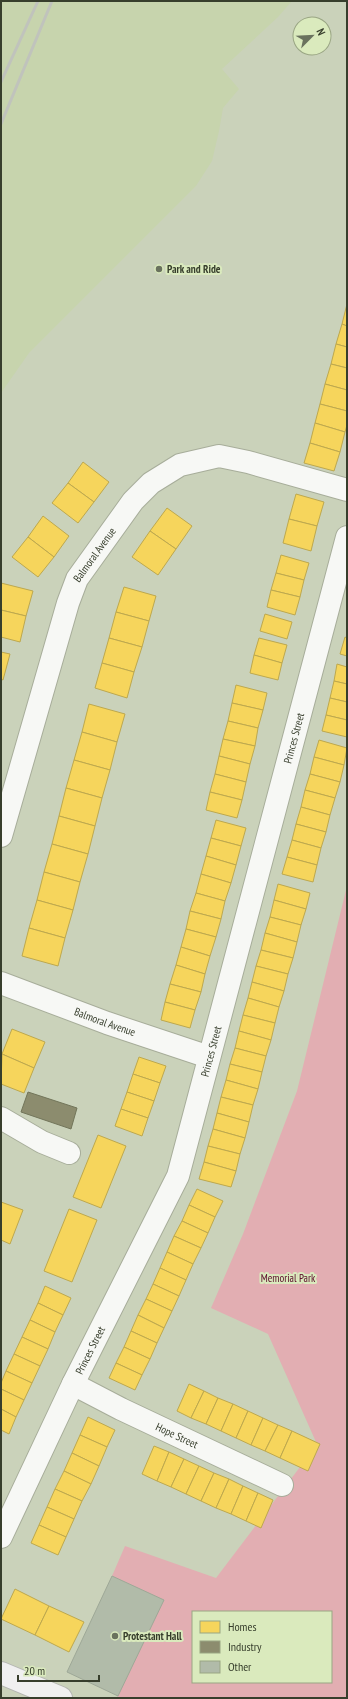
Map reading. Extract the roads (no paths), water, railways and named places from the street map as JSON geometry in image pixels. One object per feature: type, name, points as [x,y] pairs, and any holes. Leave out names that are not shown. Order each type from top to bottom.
[{"type":"main road","points":[[1,1673],[61,1698]]},
{"type":"street","name":"Balmoral Avenue","points":[[1,836],[68,603],[77,580],[121,516],[142,490],[160,476],[180,464],[219,456],[248,462],[347,490]]},
{"type":"street","name":"Princes Street","points":[[1,1537],[73,1384],[178,1176],[347,537]]},
{"type":"street","name":"Balmoral Avenue","points":[[1,983],[107,1023],[209,1057]]},
{"type":"street","points":[[1,1118],[42,1142],[69,1153]]},
{"type":"street","name":"Hope Street","points":[[73,1384],[121,1409],[282,1485]]},
{"type":"railway","points":[[1,82],[38,1]]},
{"type":"railway","points":[[1,124],[52,1]]},
{"type":"place","name":"Park and Ride","points":[[159,269]]},
{"type":"place","name":"Protestant Hall","points":[[115,1636]]},
{"type":"park label","name":"Memorial Park","points":[[288,1278]]}]
